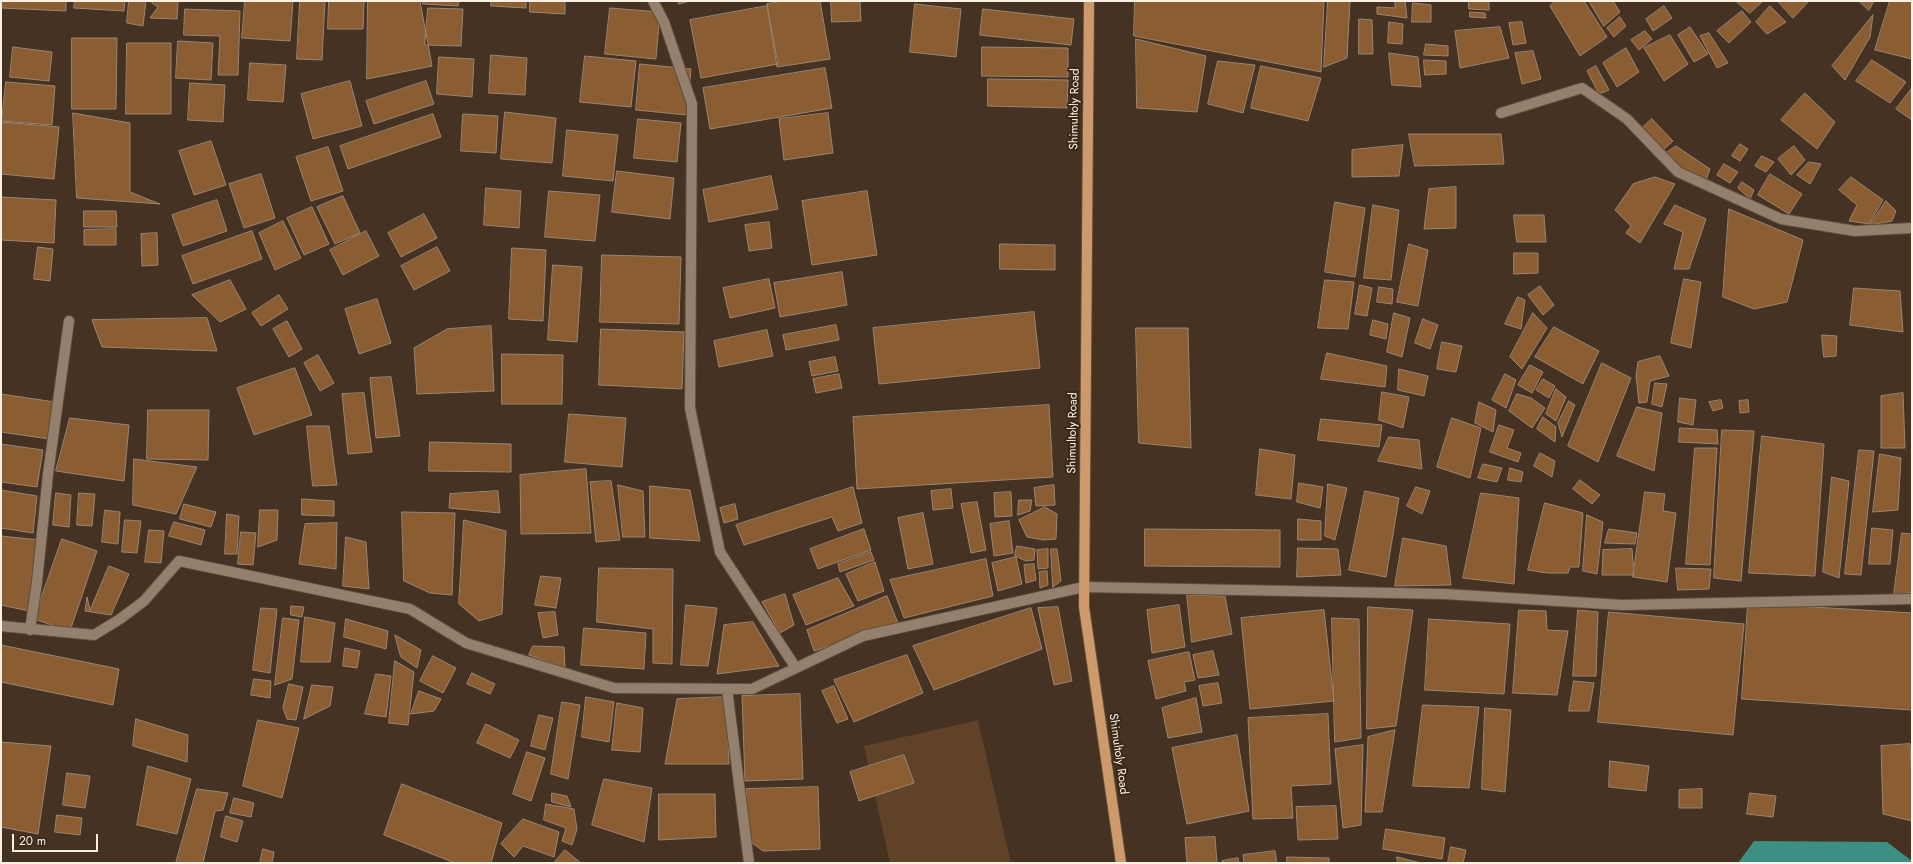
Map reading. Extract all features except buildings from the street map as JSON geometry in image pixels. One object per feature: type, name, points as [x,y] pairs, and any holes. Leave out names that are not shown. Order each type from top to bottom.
[{"type":"main road","name":"Shimultoly Road","points":[[1090,1],[1084,607],[1121,863]]},
{"type":"street","points":[[653,1],[664,22],[692,104],[690,408],[720,552],[796,668]]},
{"type":"street","points":[[1502,113],[1582,88],[1627,119],[1678,172],[1781,220],[1855,231],[1912,228]]},
{"type":"street","points":[[30,630],[37,582],[48,474],[69,321]]},
{"type":"street","points":[[1,626],[94,635],[120,619],[144,601],[179,561],[410,609],[466,642],[614,688],[752,689],[863,636],[1084,587],[1444,594],[1622,605],[1912,599]]},
{"type":"street","points":[[727,689],[749,863]]},
{"type":"shaded area","points":[[978,720],[1011,863],[890,863],[864,746]]},
{"type":"water","points":[[1754,841],[1887,842],[1912,861],[1912,863],[1738,863]]}]
